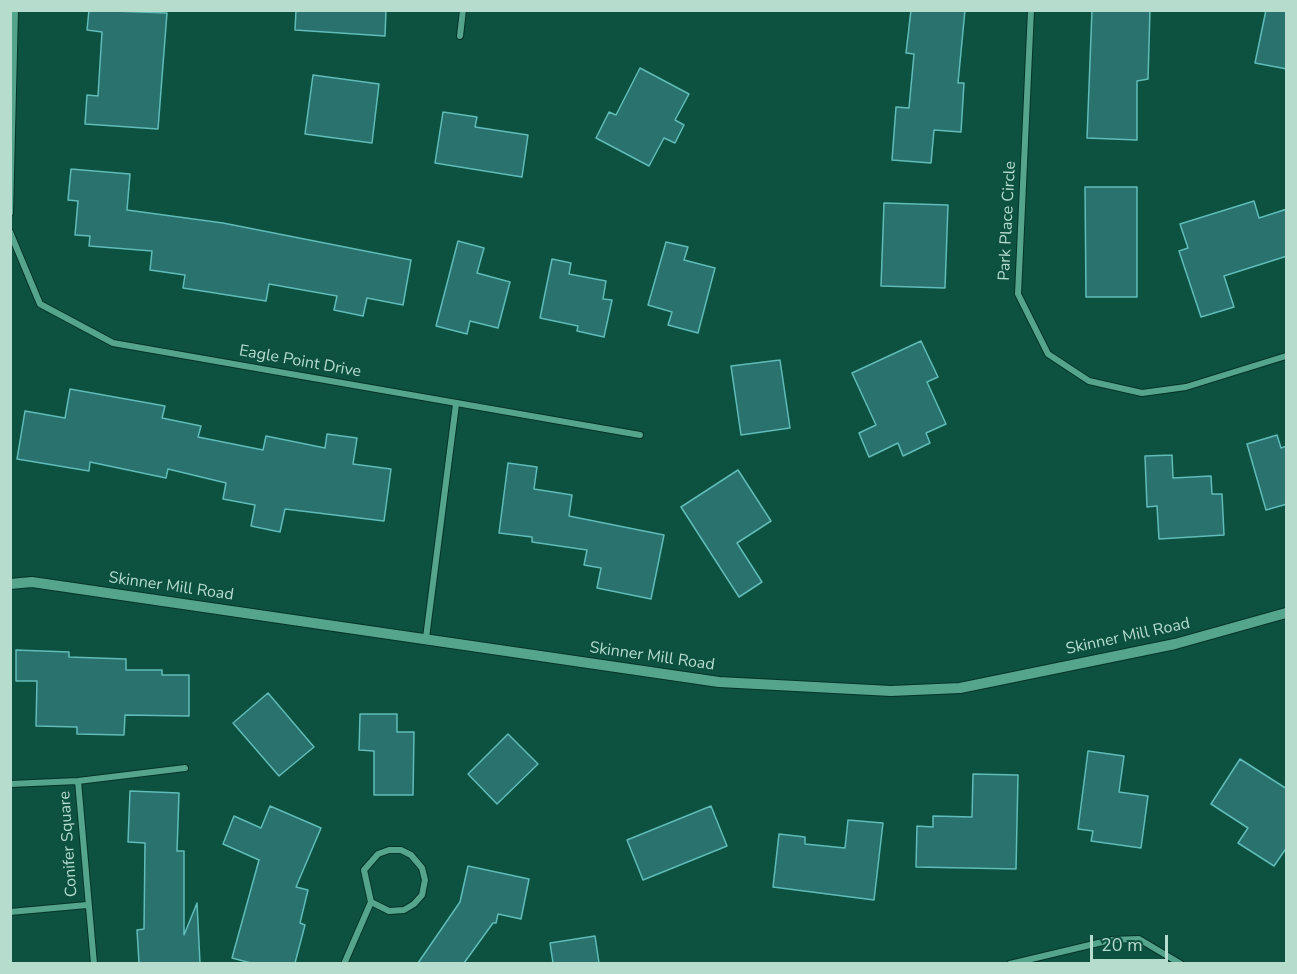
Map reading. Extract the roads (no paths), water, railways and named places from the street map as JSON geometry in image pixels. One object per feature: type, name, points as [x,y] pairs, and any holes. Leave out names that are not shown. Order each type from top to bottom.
[{"type":"street","points":[[10,213],[15,10]]},
{"type":"street","points":[[460,36],[463,10]]},
{"type":"street","name":"Park Place Circle","points":[[1031,10],[1018,294],[1048,354],[1089,381],[1142,393],[1186,387],[1287,356]]},
{"type":"street","name":"Eagle Point Drive","points":[[10,232],[40,304],[113,343],[640,435]]},
{"type":"street","points":[[426,638],[456,404]]},
{"type":"street","points":[[10,577],[32,582]]},
{"type":"street","name":"Skinner Mill Road","points":[[10,584],[32,582],[719,682],[891,691],[960,688],[1175,644],[1287,613]]},
{"type":"street","name":"Conifer Square","points":[[10,784],[78,781],[185,768]]},
{"type":"street","name":"Conifer Square","points":[[78,781],[87,905],[94,963]]},
{"type":"street","points":[[344,963],[371,902],[364,870],[378,854],[389,850],[411,855],[422,868],[425,880],[422,895],[404,910],[389,911],[371,902]]},
{"type":"street","name":"Conifer Square","points":[[10,912],[87,905]]},
{"type":"street","points":[[1010,963],[1112,940],[1139,939],[1180,963]]}]
